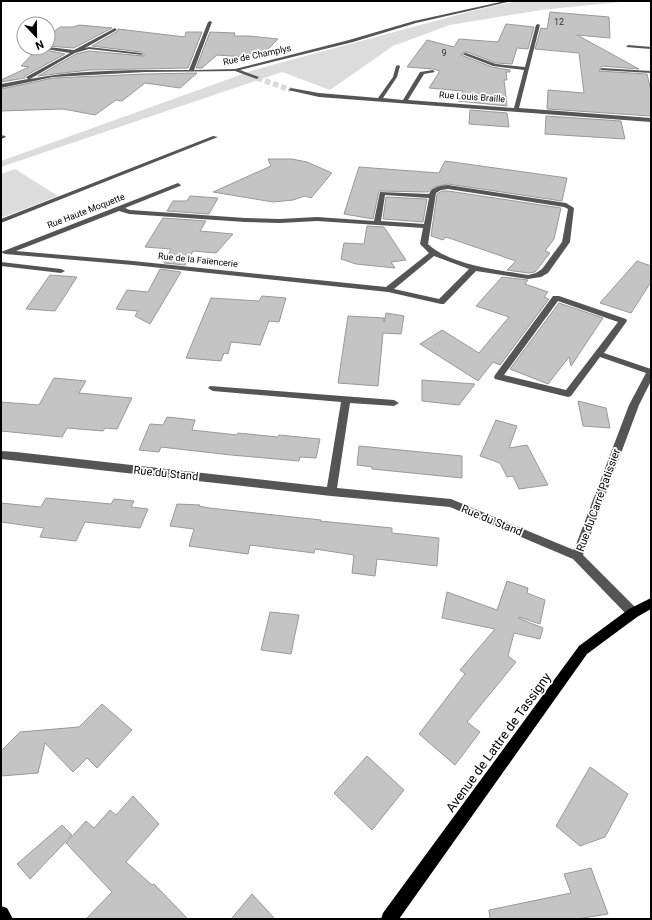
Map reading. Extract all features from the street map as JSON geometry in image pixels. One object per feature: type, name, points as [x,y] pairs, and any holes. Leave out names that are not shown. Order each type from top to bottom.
[{"type":"main road","name":"Avenue de Lattre de Tassigny","points":[[389,919],[583,650],[633,613],[651,603]]},
{"type":"main road","points":[[1,914],[5,919]]},
{"type":"street","name":"Rue de Champlys","points":[[1,86],[53,76],[145,71],[235,70],[351,41],[414,22],[510,1]]},
{"type":"street","points":[[191,71],[210,22]]},
{"type":"street","points":[[516,110],[538,25]]},
{"type":"street","points":[[20,83],[115,29]]},
{"type":"street","points":[[628,46],[651,48]]},
{"type":"street","points":[[56,49],[75,52],[89,48],[141,54]]},
{"type":"street","points":[[464,54],[495,65],[527,69]]},
{"type":"street","points":[[380,99],[395,77],[398,66]]},
{"type":"street","points":[[602,69],[651,72]]},
{"type":"street","points":[[235,70],[257,78]]},
{"type":"street","points":[[405,101],[422,73],[433,71]]},
{"type":"street","name":"Rue Louis Braille","points":[[291,90],[319,95],[651,120]]},
{"type":"street","points":[[1,221],[215,137]]},
{"type":"street","name":"Rue Haute Moquette","points":[[3,253],[178,185]]},
{"type":"street","points":[[448,187],[566,205],[571,208],[566,242],[545,271],[538,275],[528,277],[474,268],[433,253],[424,244],[432,196],[433,192],[439,188],[448,187]]},
{"type":"street","points":[[377,223],[382,193],[432,196]]},
{"type":"street","points":[[118,208],[129,212],[245,220],[280,221],[317,219],[427,226]]},
{"type":"street","name":"Rue de la Faïencerie","points":[[3,253],[133,263],[388,290],[440,302],[474,268]]},
{"type":"street","points":[[388,290],[433,253]]},
{"type":"street","points":[[1,264],[61,271]]},
{"type":"street","points":[[556,298],[623,321],[599,354],[568,394],[498,377],[556,298]]},
{"type":"street","points":[[599,354],[651,372]]},
{"type":"street","name":"Rue du Carré Patissier","points":[[633,613],[578,556],[634,405],[651,372]]},
{"type":"street","points":[[214,388],[394,403]]},
{"type":"street","points":[[331,492],[346,399]]},
{"type":"street","name":"Rue du Stand","points":[[1,456],[16,456],[331,492],[450,503],[578,556]]},
{"type":"shaded area","points":[[517,1],[631,1],[541,10],[450,25],[393,46],[330,90],[282,72],[1,167],[1,161],[257,69],[476,10]]},
{"type":"shaded area","points":[[15,169],[58,196],[1,218],[1,174]]},
{"type":"building","points":[[550,12],[609,17],[610,38],[577,35],[639,69],[602,66],[599,71],[647,74],[651,91],[651,116],[547,109],[548,90],[584,93],[579,53],[535,49],[541,28],[547,29]]},
{"type":"building","points":[[506,24],[534,27],[528,49],[517,48],[512,64],[496,63],[467,52],[462,53],[461,55],[492,67],[510,70],[510,72],[506,72],[507,80],[504,80],[507,106],[458,101],[463,91],[429,88],[440,71],[407,67],[427,40],[454,47],[459,39],[498,42]]},
{"type":"building","points":[[79,25],[112,28],[74,48],[56,47],[56,30],[60,27],[73,27]]},
{"type":"building","points":[[118,29],[185,37],[186,32],[202,32],[188,68],[89,70],[38,76],[76,54],[89,51],[144,56],[141,52],[92,46],[118,31]]},
{"type":"building","points":[[210,32],[235,33],[234,36],[278,39],[259,58],[217,55],[202,68],[196,68]]},
{"type":"building","points":[[56,52],[65,54],[25,76],[25,78],[1,82],[1,80],[29,67],[21,66],[30,56],[56,56]]},
{"type":"building","points":[[197,73],[180,88],[145,83],[122,101],[116,100],[95,115],[63,109],[1,111],[1,89],[53,78]]},
{"type":"building","points":[[470,110],[507,113],[509,127],[469,124]]},
{"type":"building","points":[[546,116],[621,121],[625,139],[545,134]]},
{"type":"building","points":[[268,159],[292,159],[307,162],[332,173],[311,198],[305,196],[293,200],[273,202],[213,192],[271,166]]},
{"type":"building","points":[[445,161],[567,178],[562,201],[448,184],[434,187],[428,192],[379,191],[373,219],[344,214],[359,167],[439,173]]},
{"type":"building","points":[[442,191],[561,208],[554,239],[545,251],[550,253],[535,272],[528,273],[507,270],[516,261],[446,237],[443,240],[431,236],[437,194]]},
{"type":"building","points":[[190,196],[218,198],[209,214],[167,211],[173,201],[187,201]]},
{"type":"building","points":[[386,197],[427,199],[423,222],[383,219]]},
{"type":"building","points":[[163,218],[206,221],[200,231],[233,234],[216,253],[193,251],[185,265],[164,263],[171,249],[145,247]]},
{"type":"building","points":[[367,226],[384,227],[406,260],[391,262],[395,268],[356,264],[341,259],[344,243],[364,244]]},
{"type":"building","points":[[637,261],[651,266],[651,282],[631,313],[600,303]]},
{"type":"building","points":[[160,269],[181,272],[150,324],[135,316],[138,311],[116,309],[127,290],[148,292]]},
{"type":"building","points":[[50,275],[77,277],[55,311],[26,309]]},
{"type":"building","points":[[502,277],[528,280],[525,284],[548,292],[544,297],[549,299],[500,365],[493,362],[478,381],[420,344],[442,330],[479,353],[509,317],[476,306]]},
{"type":"building","points":[[262,296],[286,298],[279,322],[269,321],[260,345],[231,342],[228,354],[224,353],[221,361],[186,358],[211,298],[259,301]]},
{"type":"building","points":[[559,303],[603,318],[571,366],[569,357],[548,384],[510,369]]},
{"type":"building","points":[[386,313],[404,316],[401,334],[383,333],[378,386],[338,383],[348,316],[384,318],[384,322]]},
{"type":"building","points":[[54,378],[86,381],[79,393],[132,398],[117,429],[105,428],[103,431],[67,428],[62,437],[1,431],[1,402],[39,405]]},
{"type":"building","points":[[422,380],[475,384],[459,405],[422,401]]},
{"type":"building","points":[[578,401],[606,408],[610,428],[583,426]]},
{"type":"building","points":[[167,417],[195,420],[192,430],[237,435],[238,433],[320,439],[316,458],[300,457],[299,461],[161,447],[159,452],[139,450],[150,424],[163,425]]},
{"type":"building","points":[[496,420],[517,426],[509,448],[527,445],[548,485],[519,489],[513,476],[507,477],[500,463],[480,456]]},
{"type":"building","points":[[359,446],[462,456],[462,478],[372,469],[372,467],[357,465]]},
{"type":"building","points":[[46,498],[111,504],[114,499],[134,501],[131,507],[148,509],[140,528],[85,522],[76,541],[40,537],[44,528],[1,522],[1,503],[41,507]]},
{"type":"building","points":[[177,504],[200,505],[199,506],[209,508],[392,528],[392,533],[439,538],[437,566],[377,559],[375,576],[352,573],[354,555],[315,549],[314,553],[250,545],[248,554],[189,546],[194,529],[170,526]]},
{"type":"building","points":[[507,581],[528,588],[527,593],[545,600],[540,624],[519,617],[518,618],[543,628],[540,639],[514,633],[508,656],[516,662],[467,722],[480,732],[455,765],[419,734],[465,674],[460,670],[495,629],[442,618],[447,592],[497,610]]},
{"type":"building","points":[[270,612],[299,615],[291,654],[261,650]]},
{"type":"building","points":[[102,704],[132,730],[97,768],[87,758],[73,772],[45,743],[38,773],[1,776],[1,751],[20,732],[79,727]]},
{"type":"building","points":[[367,756],[404,790],[372,830],[334,793]]},
{"type":"building","points":[[590,767],[628,794],[605,837],[580,846],[556,826]]},
{"type":"building","points":[[133,796],[159,824],[126,862],[152,885],[154,884],[188,919],[86,919],[112,892],[66,843],[86,821],[94,828],[110,810],[116,815]]},
{"type":"building","points":[[62,825],[72,835],[30,879],[17,864]]},
{"type":"building","points":[[591,868],[608,914],[577,919],[490,919],[489,910],[571,893],[564,874]]},
{"type":"building","points":[[252,894],[275,919],[231,919]]},
{"type":"tunnel","points":[[260,79],[257,78],[291,90]]}]
